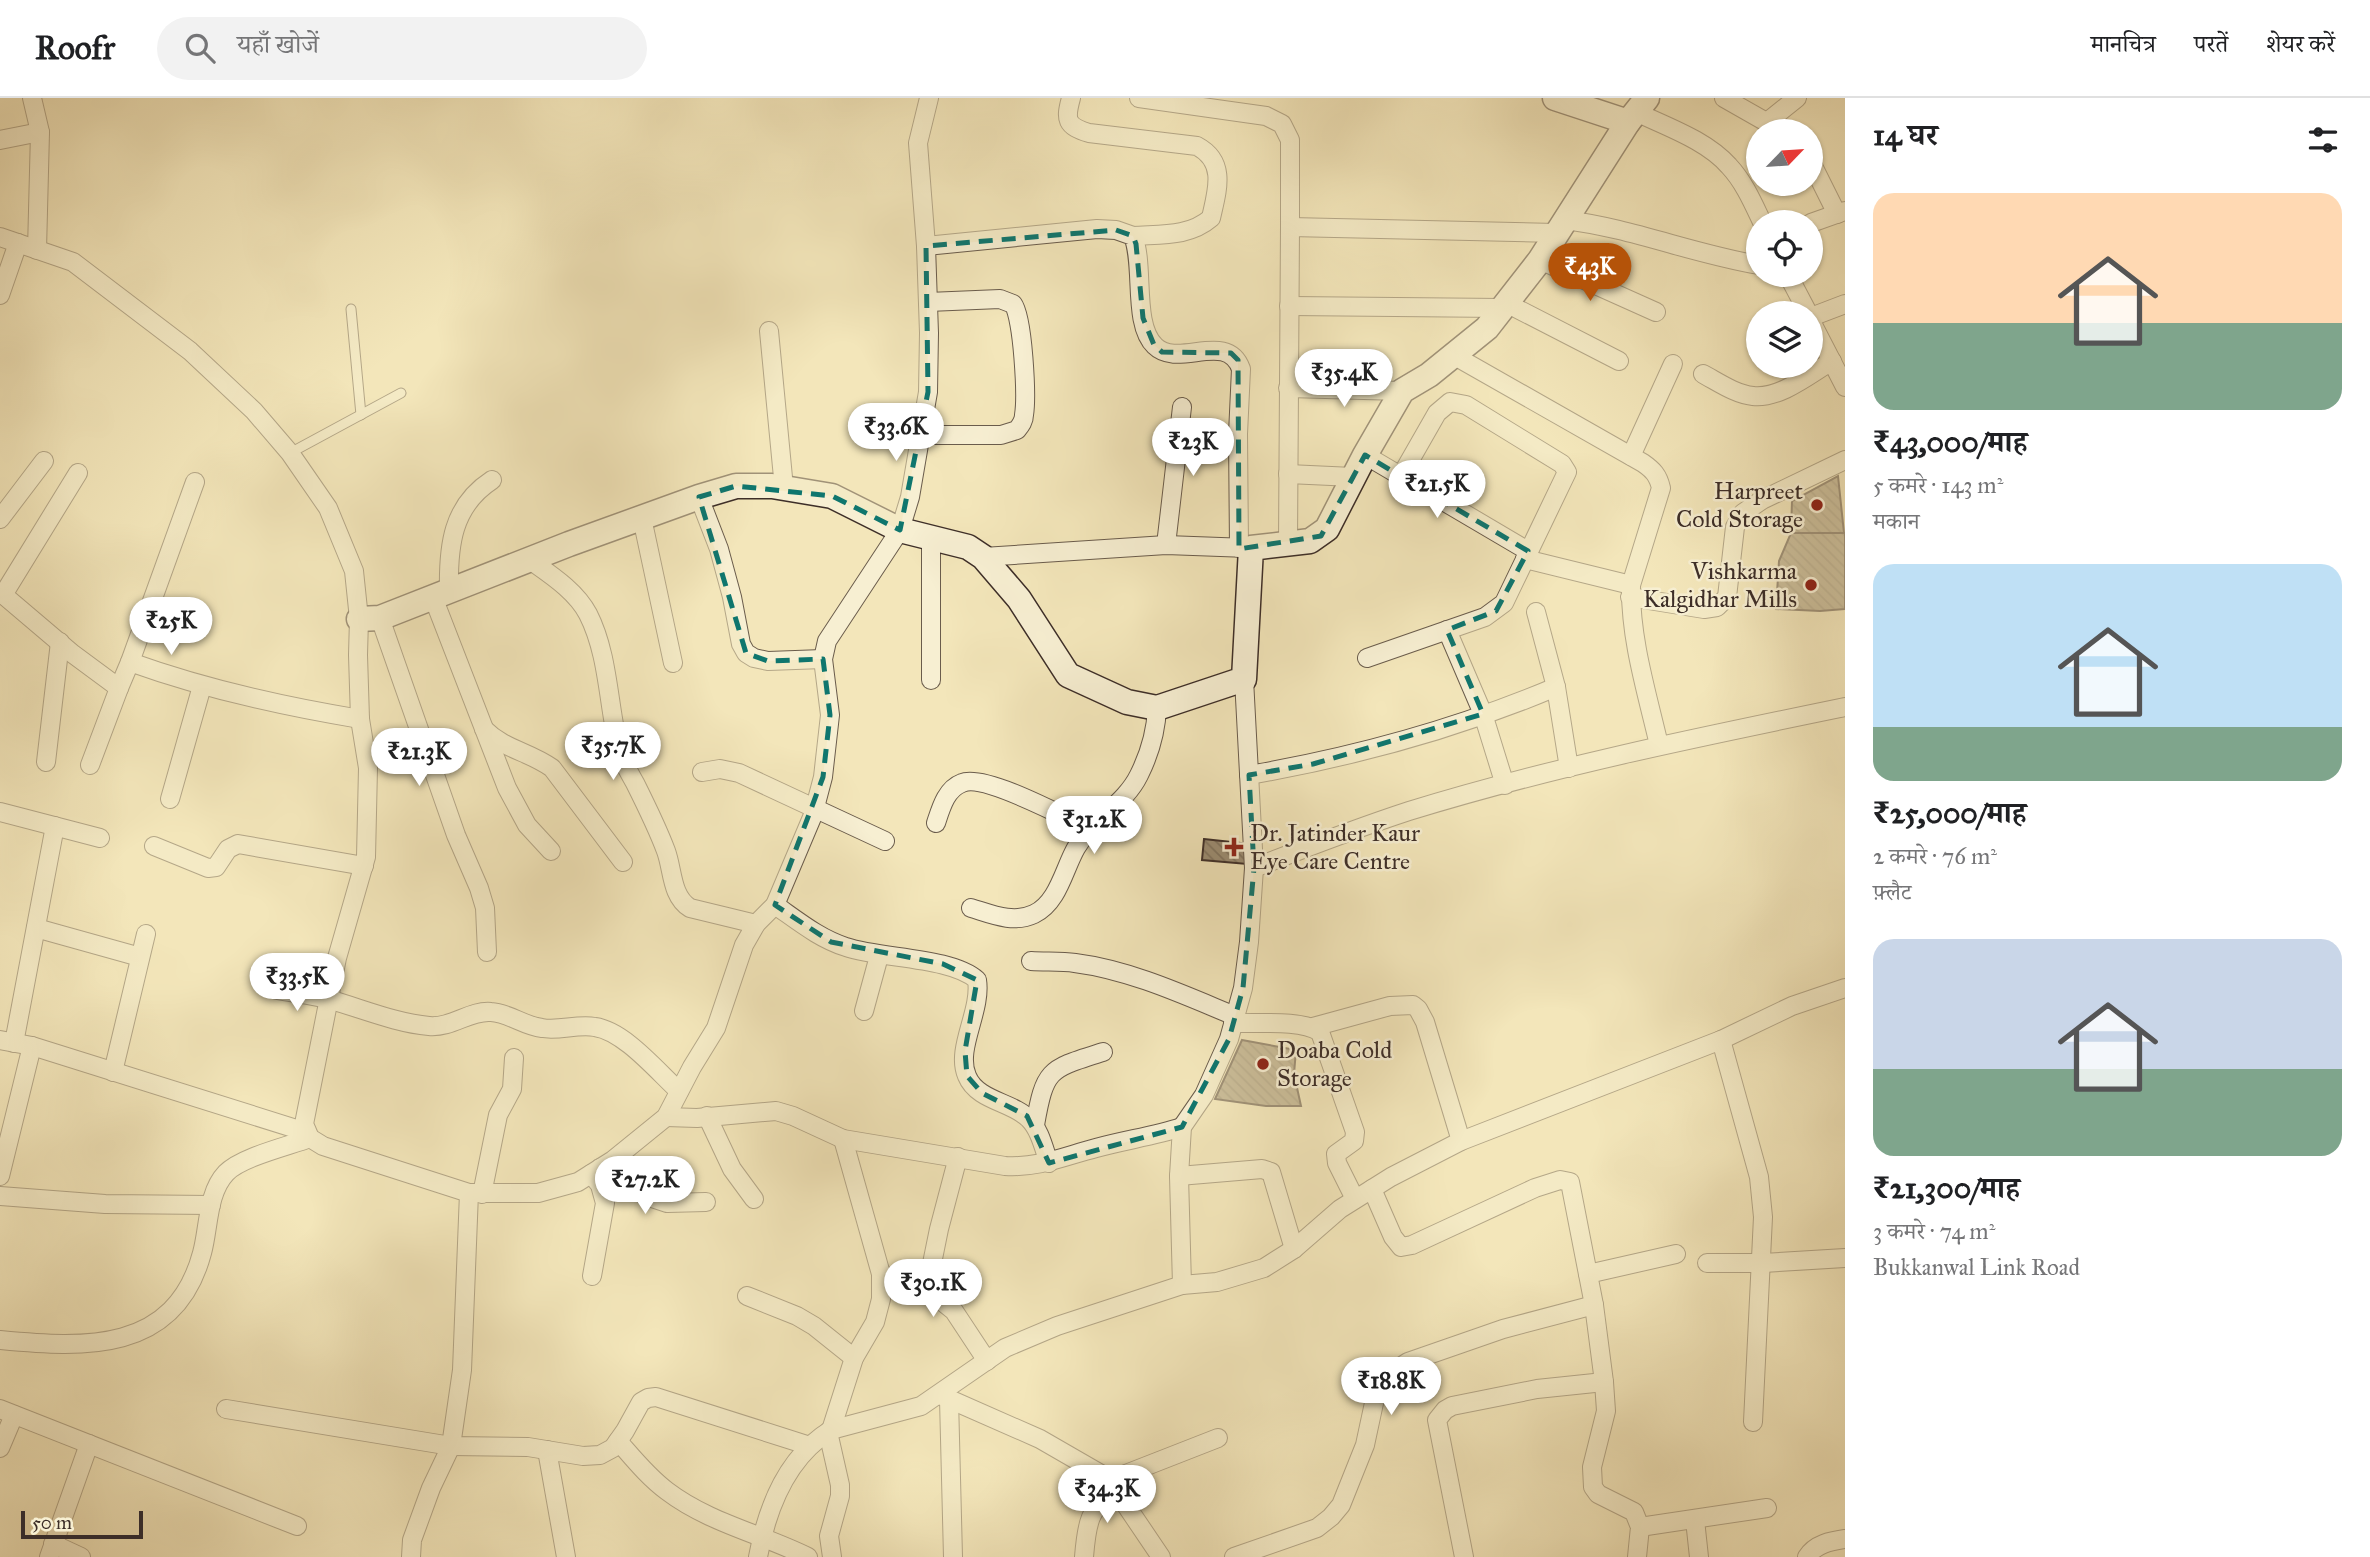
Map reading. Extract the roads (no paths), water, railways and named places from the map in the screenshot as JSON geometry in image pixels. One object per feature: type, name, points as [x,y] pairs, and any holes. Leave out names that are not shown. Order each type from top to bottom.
[{"type":"street","points":[[32,98],[40,132],[37,250]]},
{"type":"street","points":[[15,1043],[308,1135],[323,1146],[476,1194],[538,1193],[578,1182],[666,1117],[716,1028],[744,945],[756,924],[775,905],[815,808],[822,778],[830,715],[823,659],[827,641],[900,530],[910,498],[928,392],[926,246],[918,144],[929,98]]},
{"type":"street","points":[[926,246],[1097,229],[1115,230],[1133,236],[1185,232],[1200,228],[1211,218],[1218,177],[1216,162],[1208,152],[1197,146],[1089,133],[1076,129],[1066,115],[1071,98]]},
{"type":"street","points":[[1139,98],[1266,116],[1282,124],[1290,140],[1288,544]]},
{"type":"street","points":[[1555,98],[1637,111],[1711,150],[1730,166],[1756,210]]},
{"type":"street","points":[[1724,98],[1760,119]]},
{"type":"street","points":[[1780,119],[1797,98]]},
{"type":"street","points":[[983,556],[1166,545],[1245,548],[1310,541],[1327,529],[1402,391],[1429,375],[1487,328],[1540,260],[1637,111]]},
{"type":"street","points":[[0,141],[40,132]]},
{"type":"street","points":[[1823,219],[1841,213],[1824,184]]},
{"type":"street","points":[[1290,227],[1604,225],[1717,258],[1746,263]]},
{"type":"street","points":[[1133,236],[1138,254],[1143,318],[1148,337],[1154,345],[1163,352],[1231,353],[1238,360],[1241,369],[1238,434],[1245,548],[1244,680],[1254,868],[1250,943],[1243,988],[1229,1039],[1204,1095],[1182,1127],[1179,1176],[1182,1285]]},
{"type":"street","points":[[0,237],[73,262],[190,351],[254,411],[290,453],[328,508],[485,908],[487,952]]},
{"type":"street","points":[[0,295],[18,243]]},
{"type":"street","points":[[1540,260],[1656,312]]},
{"type":"street","points":[[921,435],[1000,435],[1017,430],[1024,417],[1023,358],[1018,316],[1013,304],[1000,299],[928,302]]},
{"type":"street","points":[[1823,312],[1845,304]]},
{"type":"street","points":[[1289,306],[1504,305],[1619,361]]},
{"type":"street","points":[[769,331],[784,488]]},
{"type":"street","points":[[1823,343],[1845,387]]},
{"type":"street","points":[[1452,355],[1654,471],[1661,488],[1630,591],[1633,628],[1659,745]]},
{"type":"street","points":[[1703,374],[1734,390],[1763,397],[1778,392],[1832,361]]},
{"type":"street","points":[[1631,456],[1673,364]]},
{"type":"street","points":[[1288,388],[1402,391]]},
{"type":"street","points":[[1367,658],[1496,611],[1504,603],[1553,504],[1567,469],[1466,405],[1450,402],[1437,413],[1401,476]]},
{"type":"street","points":[[1166,545],[1182,407]]},
{"type":"street","points":[[1365,455],[1526,555],[1630,591],[1704,609],[1724,603],[1729,588],[1735,527],[1743,513],[1762,500],[1845,460]]},
{"type":"street","points":[[0,519],[44,461]]},
{"type":"street","points":[[78,473],[1,593],[119,688]]},
{"type":"street","points":[[1288,474],[1353,477]]},
{"type":"street","points":[[492,480],[477,489],[459,516],[441,594],[484,730],[518,810],[527,825],[551,850]]},
{"type":"street","points":[[90,765],[195,482]]},
{"type":"street","points":[[370,618],[699,497],[736,486],[784,488],[832,496],[900,530],[968,547],[983,556],[1019,599],[1068,675],[1127,702],[1157,708],[1244,680]]},
{"type":"street","points":[[699,497],[719,549],[741,644],[746,653],[768,662],[823,659]]},
{"type":"street","points":[[642,517],[673,663]]},
{"type":"street","points":[[931,537],[931,680]]},
{"type":"street","points":[[530,560],[555,577],[588,614],[606,678],[620,752],[658,830],[682,902],[703,912],[756,924]]},
{"type":"street","points":[[1536,612],[1556,687],[1569,768]]},
{"type":"street","points":[[308,1135],[304,1125],[328,999],[366,857],[368,768],[360,719],[358,655],[370,618]]},
{"type":"street","points":[[1447,630],[1483,714],[1505,785]]},
{"type":"street","points":[[46,762],[60,642]]},
{"type":"street","points":[[130,662],[202,686],[360,719]]},
{"type":"street","points":[[170,799],[202,686]]},
{"type":"street","points":[[1249,775],[1312,764],[1483,714],[1556,687]]},
{"type":"street","points":[[1254,868],[1409,811],[1659,745],[1845,707]]},
{"type":"street","points":[[971,908],[1009,918],[1023,918],[1034,914],[1052,899],[1077,847],[1090,829],[1126,796],[1138,778],[1156,730],[1157,708]]},
{"type":"street","points":[[484,730],[497,742],[536,757],[552,768],[623,862]]},
{"type":"street","points":[[702,772],[729,770],[885,841]]},
{"type":"street","points":[[936,823],[944,800],[951,790],[963,782],[979,781],[1090,829]]},
{"type":"street","points":[[0,812],[100,838]]},
{"type":"street","points":[[0,1176],[15,1043],[55,826]]},
{"type":"street","points":[[153,846],[208,868],[216,867],[228,849],[238,844],[364,866]]},
{"type":"street","points":[[775,905],[831,942],[879,956],[943,964],[963,970],[977,980],[978,1003],[965,1051],[967,1076],[982,1093],[1027,1116],[1035,1125],[1049,1163]]},
{"type":"street","points":[[36,928],[140,957]]},
{"type":"street","points":[[113,1072],[146,934]]},
{"type":"street","points":[[864,1011],[879,956]]},
{"type":"street","points":[[1031,961],[1075,963],[1105,969],[1164,988],[1234,1020],[1313,1027],[1390,1006],[1413,1005],[1424,1022],[1461,1141]]},
{"type":"street","points":[[758,1557],[777,1492],[810,1446],[830,1431],[945,1397],[1005,1348],[1057,1326],[1182,1285],[1217,1282],[1264,1268],[1294,1249],[1355,1199],[1461,1141],[1721,1041],[1793,1006],[1845,988]]},
{"type":"street","points":[[273,989],[328,999],[433,1027],[489,1011],[539,1028],[596,1027],[622,1039],[679,1091]]},
{"type":"street","points":[[1313,1027],[1320,1032],[1326,1045],[1355,1132],[1354,1141],[1336,1154],[1337,1163],[1355,1199]]},
{"type":"street","points":[[1721,1041],[1759,1177],[1763,1216],[1754,1422]]},
{"type":"street","points":[[1035,1125],[1041,1093],[1053,1070],[1066,1063],[1103,1052]]},
{"type":"street","points":[[411,1557],[412,1540],[431,1488],[451,1446],[462,1370],[476,1194],[498,1115],[512,1089],[514,1058]]},
{"type":"street","points":[[666,1117],[776,1111],[844,1139],[1005,1166],[1026,1167],[1182,1127]]},
{"type":"street","points":[[707,1116],[732,1169],[754,1199]]},
{"type":"street","points":[[0,1340],[50,1345],[113,1341],[148,1328],[173,1310],[194,1278],[202,1254],[211,1205],[224,1174],[233,1167],[308,1135]]},
{"type":"street","points":[[832,1557],[829,1536],[840,1496],[840,1485],[830,1431],[854,1358],[875,1322],[881,1299],[881,1274],[844,1139]]},
{"type":"street","points":[[926,1293],[958,1157]]},
{"type":"street","points":[[1179,1176],[1267,1169],[1271,1172],[1294,1249]]},
{"type":"street","points":[[596,1171],[646,1196],[667,1203],[706,1202]]},
{"type":"street","points":[[592,1276],[605,1203],[596,1171]]},
{"type":"street","points":[[1372,1189],[1393,1237],[1401,1247],[1412,1245],[1535,1188],[1560,1180],[1567,1180],[1571,1185],[1594,1305],[1604,1382],[1606,1411],[1592,1467],[1594,1487],[1598,1494],[1634,1512],[1640,1527],[1637,1557]]},
{"type":"street","points":[[0,1196],[105,1204],[211,1205]]},
{"type":"street","points":[[1588,1274],[1676,1254]]},
{"type":"street","points":[[1707,1263],[1845,1258]]},
{"type":"street","points":[[881,1274],[939,1299],[954,1311],[987,1361]]},
{"type":"street","points":[[747,1296],[805,1321],[854,1358]]},
{"type":"street","points":[[1234,1557],[1317,1528],[1331,1517],[1341,1505],[1365,1445],[1374,1403],[1381,1385],[1391,1373],[1408,1363],[1503,1329],[1594,1305]]},
{"type":"street","points":[[1464,1557],[1437,1420],[1440,1414],[1452,1406],[1477,1401],[1604,1382]]},
{"type":"street","points":[[945,1397],[1040,1439],[1099,1473],[1110,1483],[1161,1557]]},
{"type":"street","points":[[945,1397],[953,1557]]},
{"type":"street","points":[[226,1409],[451,1446],[498,1445],[583,1456],[600,1455],[613,1448],[641,1402],[656,1398],[667,1399],[810,1446]]},
{"type":"street","points":[[0,1448],[7,1412],[297,1526]]},
{"type":"street","points":[[1084,1557],[1087,1521],[1110,1483],[1219,1438]]},
{"type":"street","points":[[618,1441],[668,1492],[713,1518],[808,1557]]},
{"type":"street","points":[[81,1557],[51,1551],[89,1444]]},
{"type":"street","points":[[547,1450],[566,1557]]},
{"type":"street","points":[[1640,1527],[1767,1508]]},
{"type":"street","points":[[1695,1520],[1699,1557]]},
{"type":"street","points":[[1807,1557],[1808,1553],[1827,1542],[1845,1539]]},
{"type":"lane","points":[[351,309],[361,415]]},
{"type":"lane","points":[[290,453],[401,393]]},
{"type":"place","name":"Harpreet Cold Storage","points":[[1817,505]]},
{"type":"place","name":"Vishkarma Kalgidhar Mills","points":[[1811,585]]},
{"type":"place","name":"Dr. Jatinder Kaur Eye Care Centre","points":[[1234,847]]},
{"type":"place","name":"Doaba Cold Storage","points":[[1263,1064]]}]
